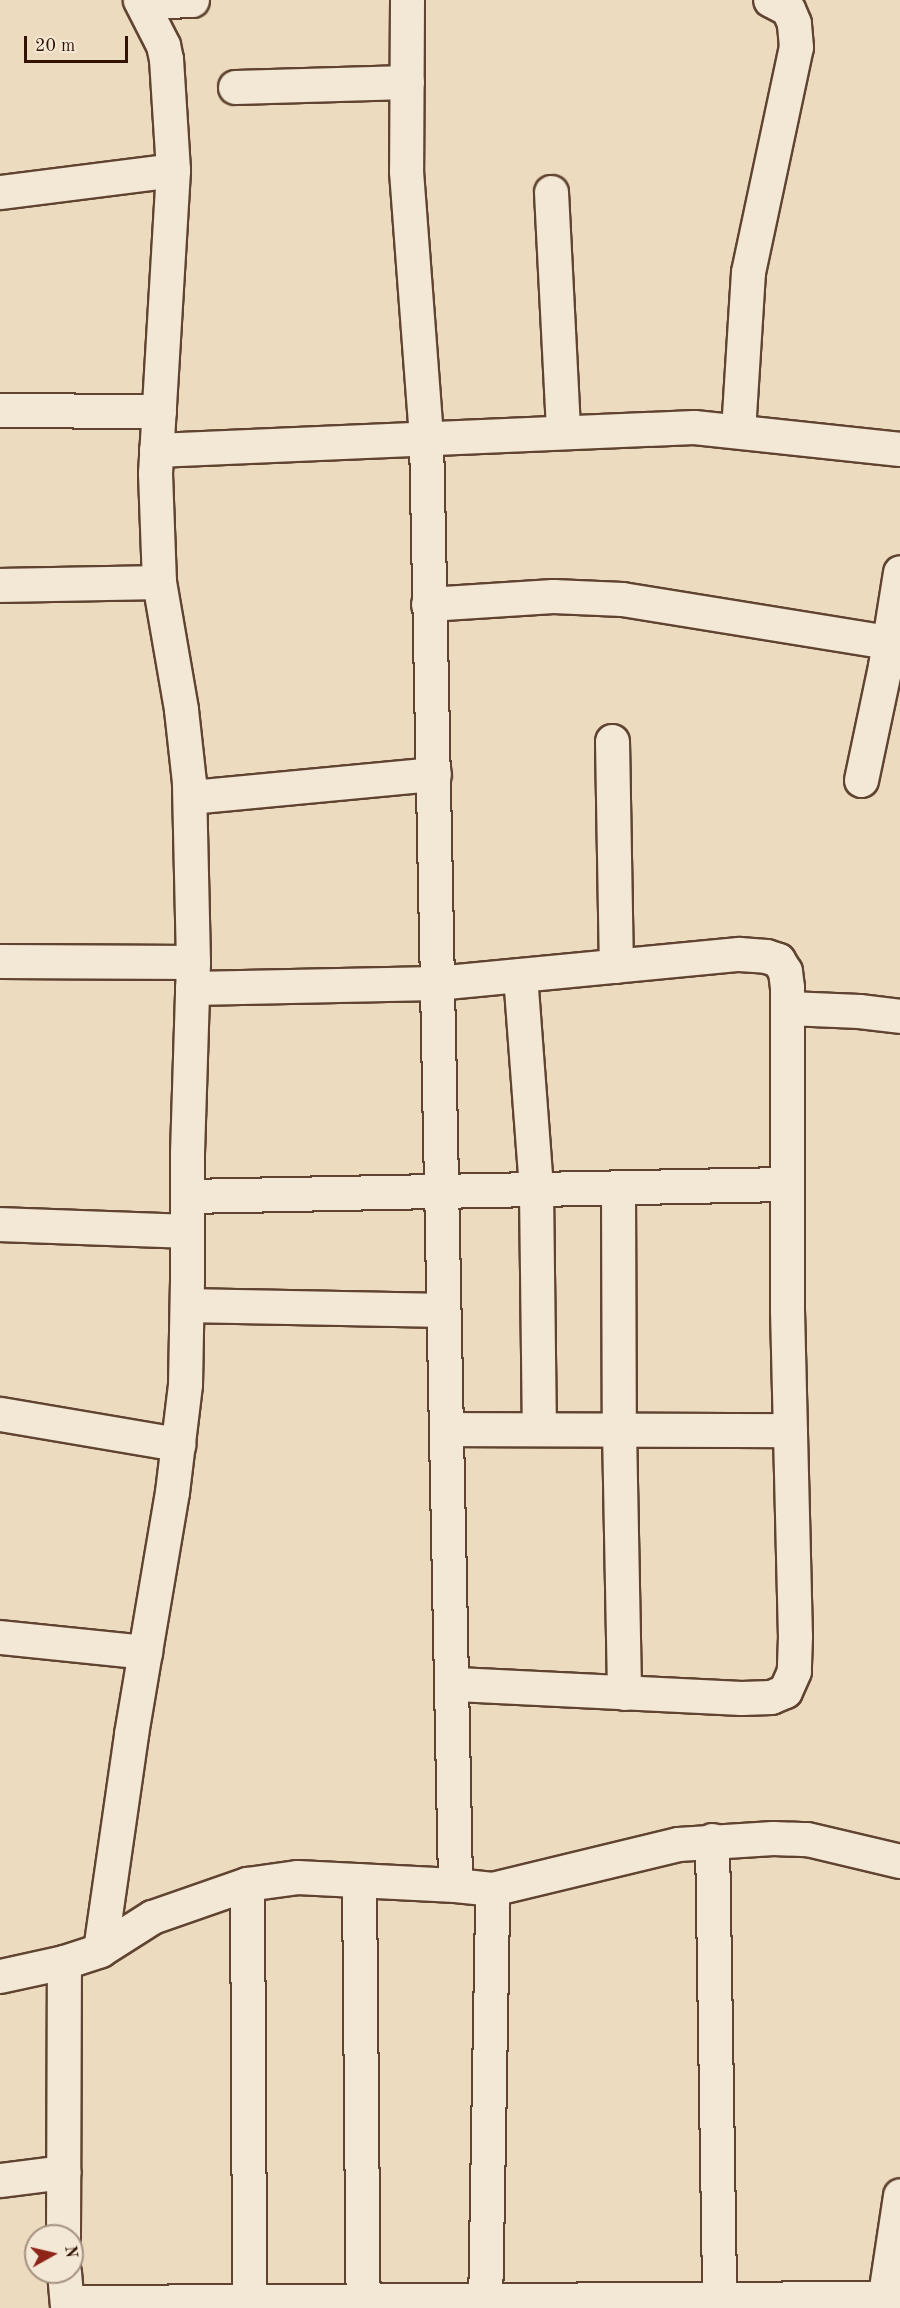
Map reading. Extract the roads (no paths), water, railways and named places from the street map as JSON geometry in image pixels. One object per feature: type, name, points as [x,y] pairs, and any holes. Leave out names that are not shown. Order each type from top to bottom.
[{"type":"street","points":[[100,1950],[178,1444],[184,1383],[193,975],[190,797],[181,709],[159,582],[154,473],[173,170],[166,59],[163,45],[141,1],[192,0]]},
{"type":"street","points":[[407,0],[406,171],[426,437],[455,1885]]},
{"type":"street","points":[[738,431],[748,272],[796,47],[794,23],[788,9],[770,0]]},
{"type":"street","points":[[235,87],[406,82]]},
{"type":"street","points":[[0,192],[173,170]]},
{"type":"street","points":[[551,192],[563,432]]},
{"type":"street","points":[[0,410],[159,411]]},
{"type":"street","points":[[156,450],[694,427],[900,449]]},
{"type":"street","points":[[861,780],[891,659],[900,572]]},
{"type":"street","points":[[0,585],[159,582]]},
{"type":"street","points":[[428,604],[553,596],[622,598],[891,659]]},
{"type":"street","points":[[612,741],[616,966]]},
{"type":"street","points":[[190,797],[434,774]]},
{"type":"street","points":[[0,961],[193,975],[436,983],[739,954],[766,956],[778,960],[785,971],[788,1008],[787,1184],[795,1636],[794,1671],[785,1692],[771,1697],[741,1698],[451,1684]]},
{"type":"street","points":[[520,975],[536,1190],[539,1429]]},
{"type":"street","points":[[788,1008],[859,1011],[900,1016]]},
{"type":"street","points":[[187,1196],[787,1184]]},
{"type":"street","points":[[618,1188],[618,1430],[624,1693]]},
{"type":"street","points":[[0,1224],[188,1231]]},
{"type":"street","points":[[187,1305],[443,1310]]},
{"type":"street","points":[[0,1413],[178,1444]]},
{"type":"street","points":[[446,1430],[790,1430]]},
{"type":"street","points":[[0,1637],[145,1652]]},
{"type":"street","points":[[0,1976],[64,1962],[100,1950],[152,1917],[247,1884],[297,1877],[492,1889],[678,1844],[712,1840],[807,1839],[900,1861]]},
{"type":"street","points":[[712,1840],[718,2304]]},
{"type":"street","points":[[359,1880],[363,2300]]},
{"type":"street","points":[[247,1884],[249,2304]]},
{"type":"street","points":[[484,2304],[492,1889]]},
{"type":"street","points":[[63,2224],[64,1962]]},
{"type":"street","points":[[0,2180],[63,2172]]},
{"type":"street","points":[[66,2294],[249,2304],[363,2300],[484,2304],[883,2303],[897,2227],[900,2195]]}]
